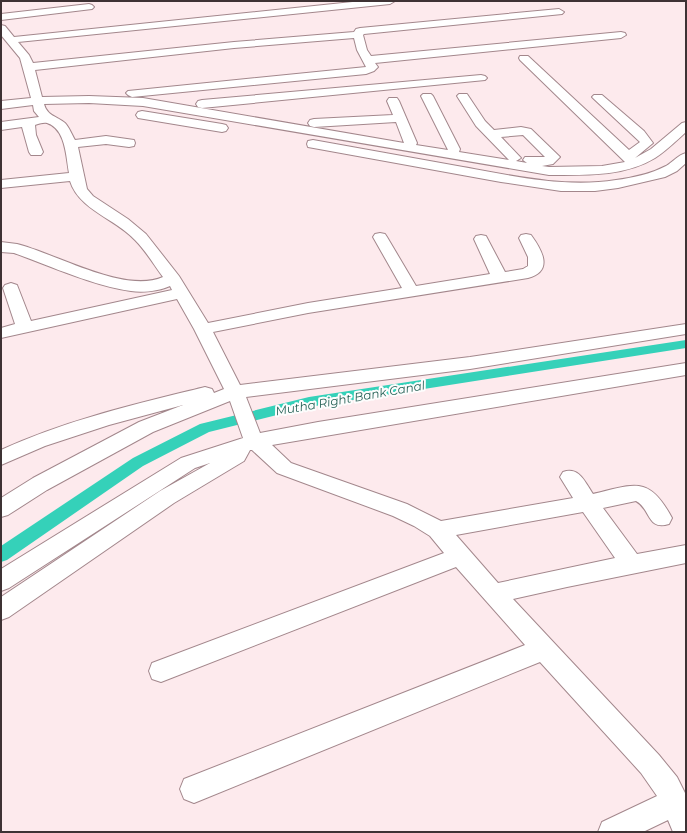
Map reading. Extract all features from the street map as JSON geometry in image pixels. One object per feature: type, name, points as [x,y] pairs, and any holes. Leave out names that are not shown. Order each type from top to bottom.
[{"type":"street","points":[[13,43],[390,1]]},
{"type":"street","points":[[1,17],[89,7]]},
{"type":"street","points":[[27,62],[358,34],[358,32],[364,30],[559,12]]},
{"type":"street","points":[[13,43],[303,15]]},
{"type":"street","points":[[1,28],[27,62],[40,106],[60,126],[71,144],[76,176],[80,190],[88,199],[123,222],[141,237],[174,279],[203,329],[235,393],[250,441],[284,468],[400,510],[422,520],[438,530],[493,594],[650,764],[667,787],[683,820],[612,832]]},
{"type":"street","points":[[1,115],[78,99],[366,71],[372,68],[362,50],[358,34]]},
{"type":"street","points":[[368,60],[621,35]]},
{"type":"street","points":[[27,62],[137,45]]},
{"type":"street","points":[[524,58],[631,160]]},
{"type":"street","points":[[177,106],[481,78]]},
{"type":"street","points":[[427,96],[454,149]]},
{"type":"street","points":[[463,96],[480,122],[514,158]]},
{"type":"street","points":[[598,97],[646,140],[647,143],[645,146],[631,160]]},
{"type":"street","points":[[78,99],[130,100],[177,106],[471,158],[549,170],[603,170],[631,160],[650,156],[686,126]]},
{"type":"street","points":[[1,100],[40,106]]},
{"type":"street","points":[[393,101],[411,143]]},
{"type":"street","points":[[1,105],[118,111],[274,137],[531,184],[561,187],[579,188],[618,184],[653,176],[672,168],[686,157]]},
{"type":"street","points":[[1,126],[28,122],[40,106]]},
{"type":"street","points":[[283,125],[401,118]]},
{"type":"street","points":[[28,122],[30,135],[36,152]]},
{"type":"street","points":[[393,144],[411,143],[454,149],[488,156],[542,162],[551,160],[553,157],[528,132],[521,131],[492,134]]},
{"type":"street","points":[[71,144],[106,140],[129,143]]},
{"type":"street","points":[[471,158],[488,156]]},
{"type":"street","points":[[1,184],[76,176]]},
{"type":"street","points":[[380,237],[412,292]]},
{"type":"street","points":[[203,329],[308,308],[528,273],[535,270],[537,260],[526,238]]},
{"type":"street","points":[[481,239],[500,278]]},
{"type":"street","points":[[1,247],[17,250],[110,282],[126,286],[150,286],[174,279]]},
{"type":"street","points":[[11,288],[25,328]]},
{"type":"street","points":[[1,333],[182,293]]},
{"type":"street","points":[[1,458],[38,441],[105,419],[235,393],[470,363],[686,329]]},
{"type":"street","points":[[1,581],[188,463],[250,441],[686,369]]},
{"type":"street","points":[[1,509],[40,484],[146,428],[235,393]]},
{"type":"street","points":[[1,610],[167,497],[237,456],[250,441]]},
{"type":"street","points":[[570,477],[590,503],[632,565]]},
{"type":"street","points":[[438,530],[638,493],[648,498],[661,518]]},
{"type":"street","points":[[493,594],[567,577],[686,554]]},
{"type":"street","points":[[161,671],[460,556]]},
{"type":"street","points":[[194,789],[544,649]]},
{"type":"waterway","name":"Mutha Right Bank Canal","points":[[1,555],[138,462],[205,428],[309,402],[686,344]]}]
